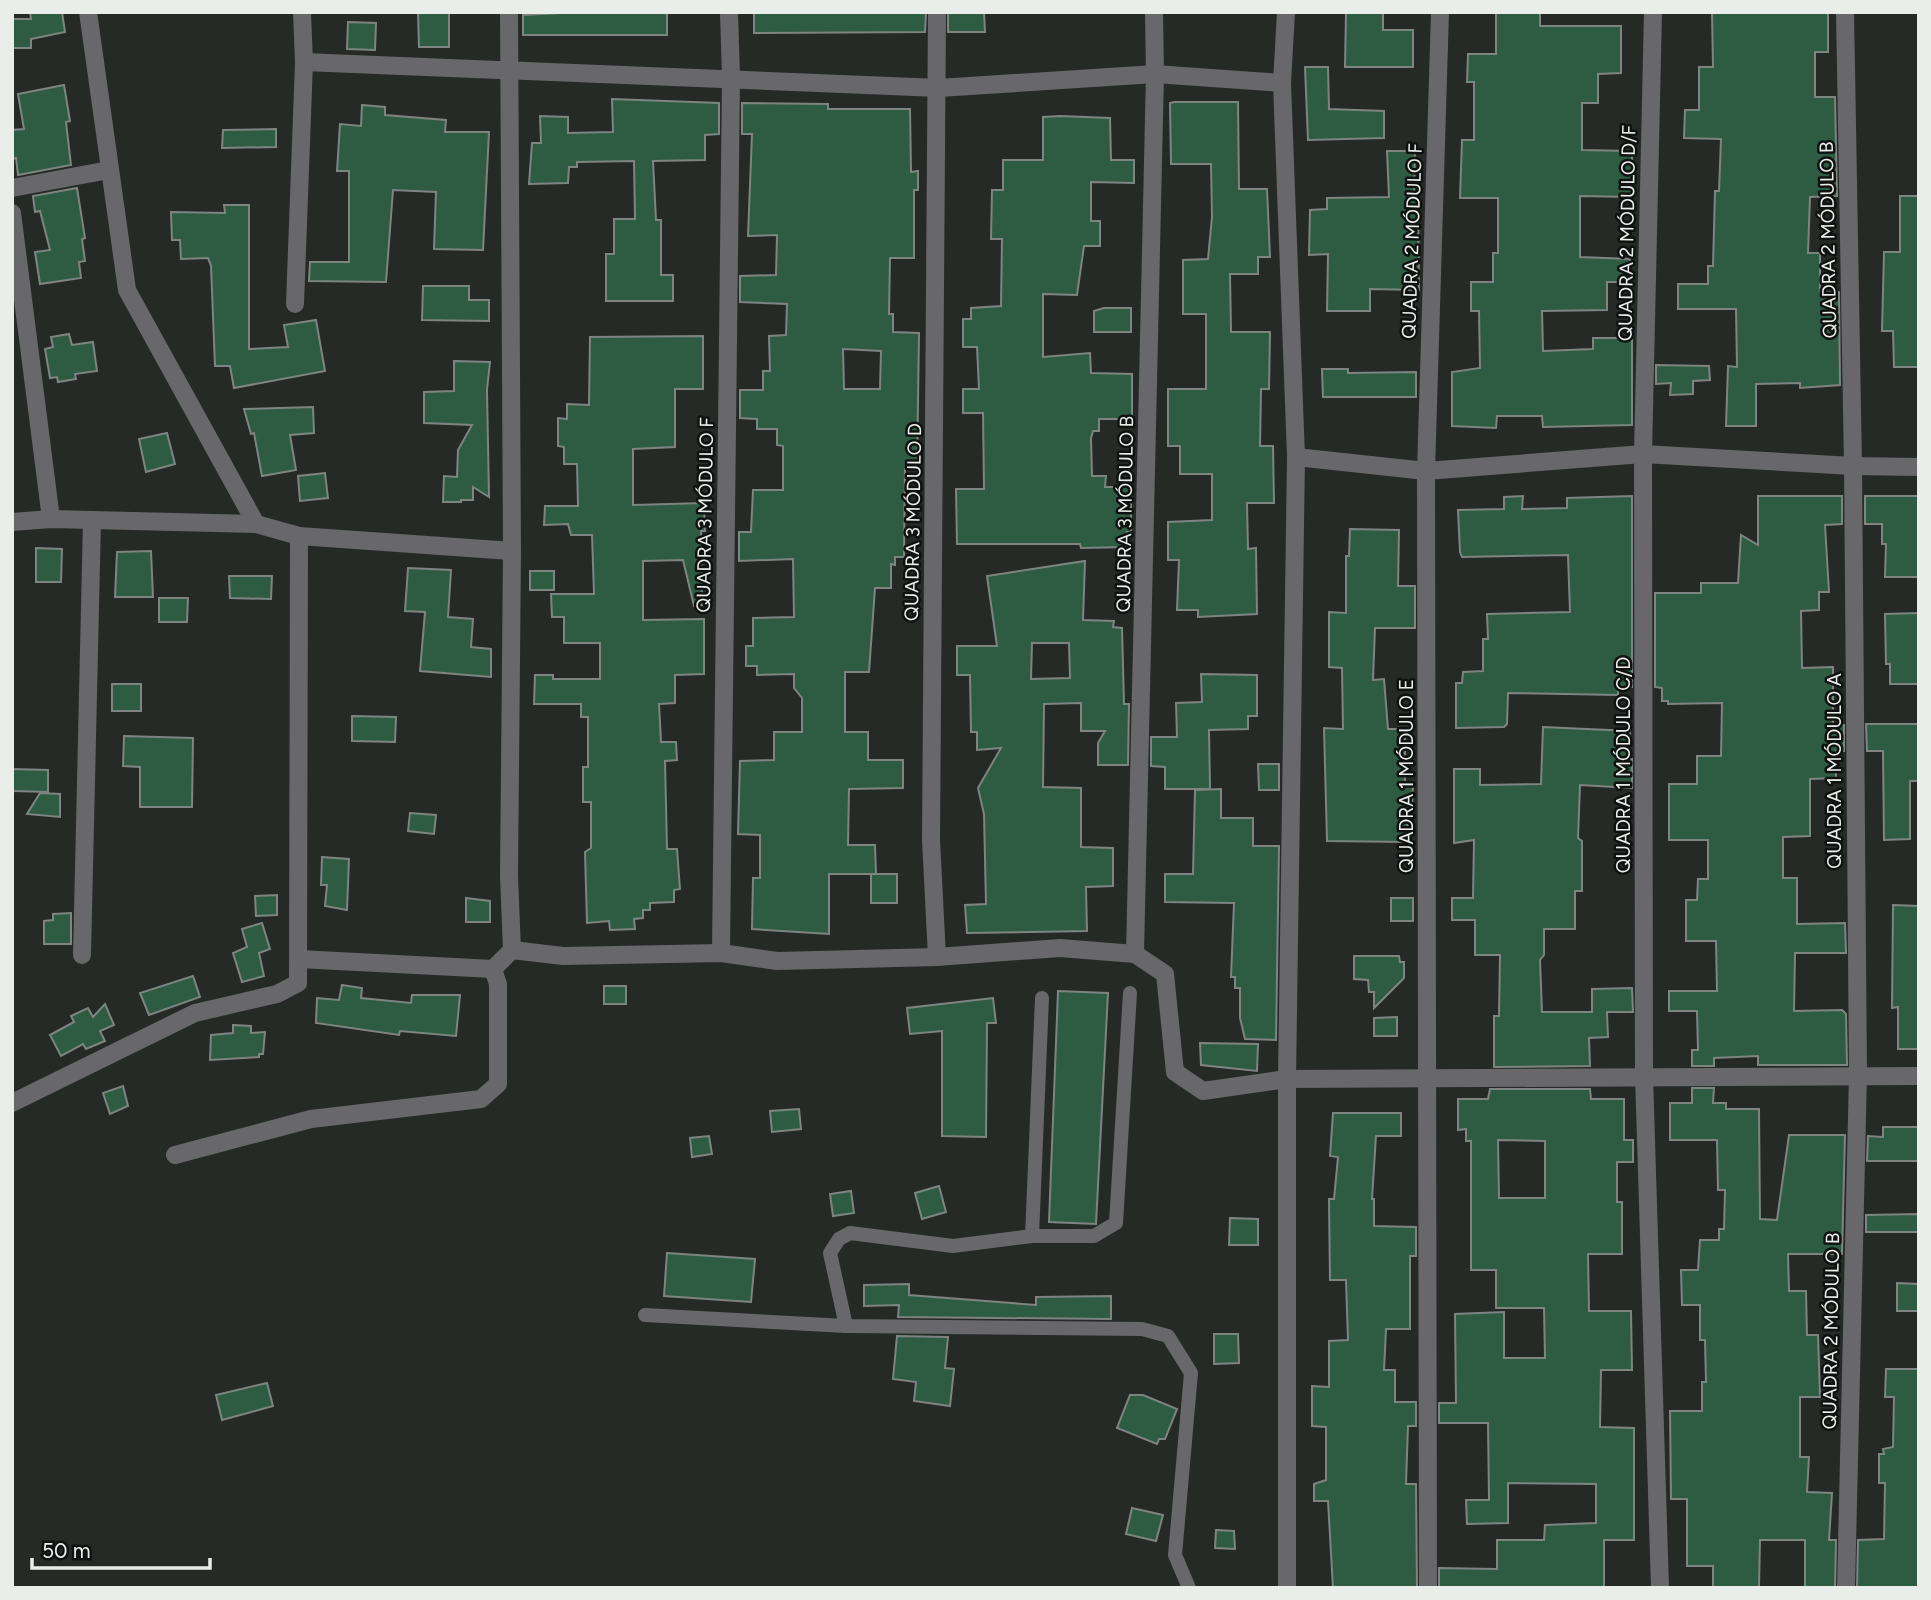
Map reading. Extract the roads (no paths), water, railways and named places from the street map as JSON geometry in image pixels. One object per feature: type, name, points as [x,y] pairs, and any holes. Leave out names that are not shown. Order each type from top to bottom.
[{"type":"street","points":[[88,12],[127,290],[256,524]]},
{"type":"street","points":[[295,304],[304,62],[302,12]]},
{"type":"street","points":[[299,959],[493,969],[512,950],[509,876],[512,551],[509,12]]},
{"type":"street","name":"QUADRA 3 MÓDULO F","points":[[721,953],[731,78],[729,12]]},
{"type":"street","name":"QUADRA 3 MÓDULO D","points":[[937,12],[939,88],[931,840],[937,957]]},
{"type":"street","name":"QUADRA 3 MÓDULO B","points":[[1135,954],[1155,74],[1154,12]]},
{"type":"street","points":[[1286,12],[1282,83],[1296,457],[1287,1079],[1287,1588]]},
{"type":"street","name":"QUADRA 2 MÓDULO F","points":[[1426,471],[1440,12]]},
{"type":"street","name":"QUADRA 2 MÓDULO D/F","points":[[1643,454],[1653,12]]},
{"type":"street","name":"QUADRA 2 MÓDULO B","points":[[1845,12],[1853,466]]},
{"type":"street","points":[[304,62],[939,88],[1155,74],[1282,83]]},
{"type":"street","points":[[12,188],[109,170]]},
{"type":"street","points":[[12,212],[51,519]]},
{"type":"street","points":[[1296,457],[1426,471],[1643,454],[1853,466],[1919,467]]},
{"type":"street","name":"QUADRA 1 MÓDULO C/D","points":[[1643,454],[1644,1076],[1660,1588]]},
{"type":"street","name":"QUADRA 1 MÓDULO A","points":[[1853,466],[1858,1074]]},
{"type":"street","name":"QUADRA 1 MÓDULO E","points":[[1426,471],[1428,1588]]},
{"type":"street","points":[[12,522],[51,519],[256,524],[299,536],[512,551]]},
{"type":"street","points":[[82,955],[92,520]]},
{"type":"street","points":[[12,1103],[195,1013],[287,990],[298,983],[299,536]]},
{"type":"street","points":[[512,950],[563,956],[721,953],[777,961],[937,957],[1060,947],[1135,954],[1165,974],[1175,1072],[1203,1091],[1287,1079],[1429,1080],[1858,1074],[1919,1076]]},
{"type":"street","points":[[175,1155],[311,1119],[481,1099],[498,1084],[498,984],[493,969]]},
{"type":"street","name":"QUADRA 2 MÓDULO B","points":[[1846,1588],[1858,1074]]},
{"type":"lane","points":[[846,1326],[830,1253],[839,1239],[850,1233],[953,1245],[1032,1236],[1094,1236],[1116,1223],[1130,993]]},
{"type":"lane","points":[[1032,1236],[1042,998]]},
{"type":"lane","points":[[645,1315],[846,1326],[1142,1329],[1168,1336],[1191,1373],[1175,1555],[1189,1588]]}]
